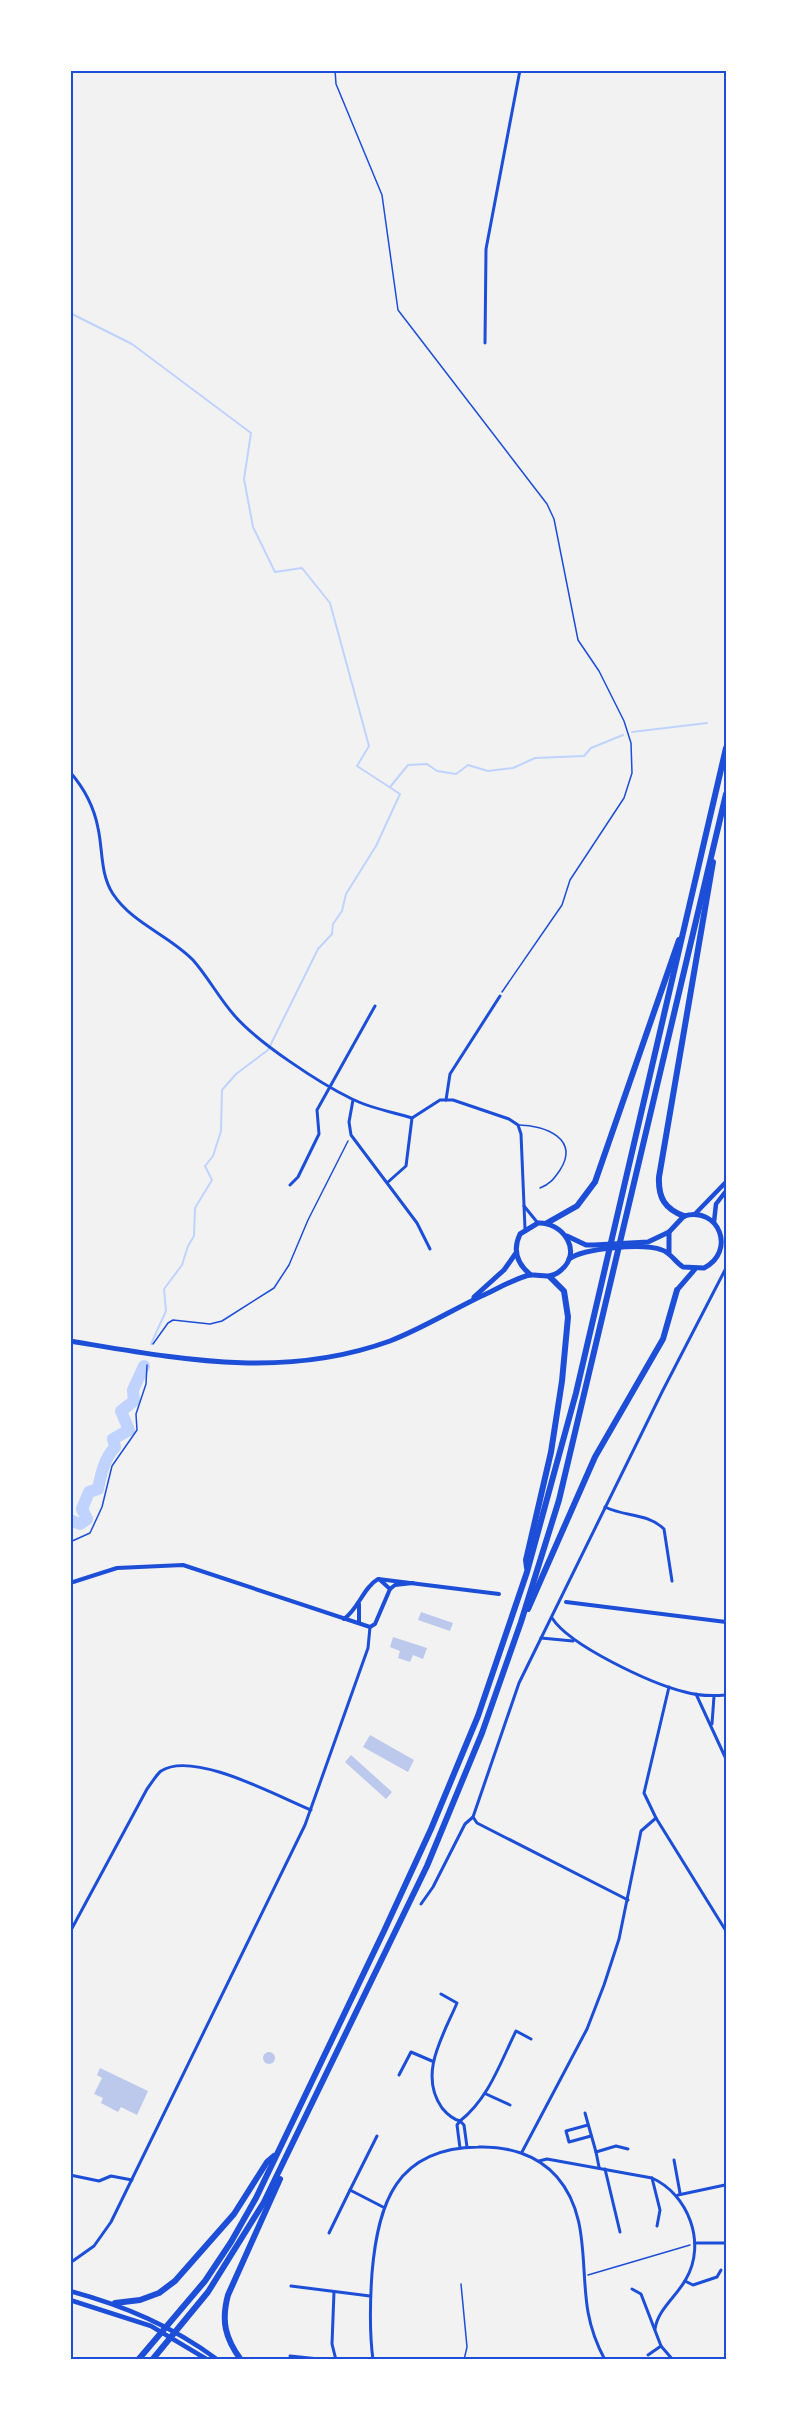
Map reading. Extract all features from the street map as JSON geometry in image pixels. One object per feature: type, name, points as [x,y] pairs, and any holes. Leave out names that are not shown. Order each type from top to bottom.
[{"type":"highway","points":[[138,2360],[177,2317],[231,2242],[277,2153],[444,1798],[478,1716],[527,1572],[576,1393],[726,748]]},
{"type":"highway","points":[[152,2360],[184,2322],[238,2247],[288,2155],[427,1866],[482,1733],[521,1622],[559,1500],[726,794]]},
{"type":"highway","points":[[684,1216],[671,1210],[663,1201],[659,1178],[713,871],[713,853]]},
{"type":"highway","points":[[547,1223],[577,1206],[595,1182],[672,954],[685,925]]},
{"type":"highway","points":[[527,1572],[526,1560],[553,1440],[568,1317],[564,1291],[550,1277]]},
{"type":"highway","points":[[521,1622],[595,1457],[663,1340],[677,1290]]},
{"type":"highway","points":[[115,2303],[140,2300],[159,2293],[175,2281],[234,2214],[267,2162],[277,2153]]},
{"type":"highway","points":[[241,2360],[224,2330],[223,2313],[228,2295],[273,2198],[288,2155]]},
{"type":"main road","points":[[695,1214],[726,1182]]},
{"type":"main road","points":[[714,1222],[716,1204],[726,1191]]},
{"type":"main road","points":[[531,1275],[518,1262],[517,1240],[525,1230],[538,1223],[558,1227],[567,1236],[586,1245],[638,1245],[655,1248],[669,1253],[677,1263],[695,1269],[710,1265],[724,1246],[720,1230],[714,1222],[695,1214],[684,1216],[669,1232],[653,1241],[638,1245],[590,1250],[569,1259]]},
{"type":"main road","points":[[720,1230],[726,1232]]},
{"type":"main road","points":[[669,1232],[669,1253]]},
{"type":"main road","points":[[70,1341],[158,1356],[242,1365],[289,1363],[325,1358],[391,1341],[469,1301],[531,1275],[550,1277],[558,1273],[569,1259],[571,1251],[567,1236]]},
{"type":"main road","points":[[469,1301],[504,1270],[516,1253]]},
{"type":"main road","points":[[677,1290],[695,1269]]},
{"type":"main road","points":[[70,2291],[115,2303],[188,2338],[218,2360]]},
{"type":"main road","points":[[70,2300],[151,2326],[208,2360]]},
{"type":"street","points":[[485,343],[486,249],[520,70]]},
{"type":"street","points":[[70,772],[92,807],[98,828],[105,874],[113,893],[124,908],[193,960],[234,1015],[265,1042],[353,1100],[412,1118],[440,1100],[453,1100],[509,1119],[518,1125],[521,1134],[522,1202],[525,1230]]},
{"type":"street","points":[[446,1100],[450,1074],[500,996]]},
{"type":"street","points":[[290,1185],[298,1177],[319,1134],[317,1110],[375,1006]]},
{"type":"street","points":[[353,1100],[348,1122],[351,1135],[417,1223],[430,1249]]},
{"type":"street","points":[[388,1182],[406,1166],[412,1118]]},
{"type":"street","points":[[522,1202],[527,1213],[538,1223]]},
{"type":"street","points":[[421,1904],[433,1887],[465,1824],[473,1817],[515,1694],[605,1507],[726,1268]]},
{"type":"street","points":[[605,1507],[618,1513],[651,1520],[664,1529],[672,1581]]},
{"type":"street","points":[[70,1584],[117,1568],[183,1565],[370,1627],[375,1624],[390,1589],[395,1585],[413,1583]]},
{"type":"street","points":[[378,1579],[390,1589]]},
{"type":"street","points":[[344,1619],[359,1604],[370,1584],[378,1579],[500,1594]]},
{"type":"street","points":[[566,1602],[726,1622]]},
{"type":"street","points":[[359,1604],[359,1624]]},
{"type":"street","points":[[551,1617],[575,1641],[669,1687],[696,1694],[726,1695]]},
{"type":"street","points":[[70,2263],[94,2246],[111,2222],[310,1810],[368,1648],[370,1627]]},
{"type":"street","points":[[541,1638],[575,1641]]},
{"type":"street","points":[[669,1687],[644,1793],[656,1818],[726,1931]]},
{"type":"street","points":[[696,1694],[726,1759]]},
{"type":"street","points":[[712,1726],[714,1696]]},
{"type":"street","points":[[70,1932],[147,1789],[161,1772],[182,1764],[204,1767],[310,1810]]},
{"type":"street","points":[[473,1817],[477,1823],[628,1900]]},
{"type":"street","points":[[522,2153],[587,2029],[619,1939],[641,1831],[656,1818]]},
{"type":"street","points":[[441,1994],[457,2003],[432,2061],[431,2077],[435,2097],[447,2114],[464,2125],[466,2147]]},
{"type":"street","points":[[460,2148],[457,2125],[486,2094],[516,2031],[531,2039]]},
{"type":"street","points":[[399,2075],[411,2052],[432,2061]]},
{"type":"street","points":[[486,2094],[510,2105]]},
{"type":"street","points":[[585,2113],[600,2168]]},
{"type":"street","points":[[588,2125],[566,2131],[569,2142],[591,2136]]},
{"type":"street","points":[[329,2232],[377,2136]]},
{"type":"street","points":[[373,2360],[370,2296],[377,2229],[383,2207],[399,2181],[424,2160],[460,2148],[498,2146],[522,2153],[538,2162],[556,2177],[569,2195],[580,2218],[591,2324],[604,2360]]},
{"type":"street","points":[[596,2152],[616,2146],[628,2149]]},
{"type":"street","points":[[538,2162],[547,2159],[652,2178],[679,2194],[725,2185]]},
{"type":"street","points":[[655,2329],[656,2319],[685,2282],[690,2271],[695,2243],[679,2194],[674,2160]]},
{"type":"street","points":[[605,2169],[620,2232]]},
{"type":"street","points":[[70,2175],[99,2181],[111,2176],[132,2180]]},
{"type":"street","points":[[652,2178],[660,2210],[657,2226]]},
{"type":"street","points":[[350,2190],[383,2207]]},
{"type":"street","points":[[695,2243],[726,2243]]},
{"type":"street","points":[[685,2282],[693,2284],[717,2277],[721,2270]]},
{"type":"street","points":[[291,2286],[370,2296]]},
{"type":"street","points":[[632,2289],[641,2294],[660,2346],[673,2360]]},
{"type":"street","points":[[334,2292],[332,2344],[336,2360]]},
{"type":"street","points":[[648,2355],[660,2346]]},
{"type":"street","points":[[290,2356],[329,2360]]},
{"type":"lane","points":[[518,1125],[541,1129],[566,1144],[568,1152],[565,1161],[550,1184],[540,1188]]},
{"type":"path","points":[[335,70],[336,84],[382,195],[398,310],[547,504],[554,519],[578,639],[604,681],[624,722],[631,743],[632,773],[624,798],[570,879],[562,905],[552,922],[500,996]]},
{"type":"path","points":[[153,1344],[168,1323],[174,1320],[210,1324],[222,1321],[273,1287],[289,1265],[308,1220],[351,1135]]},
{"type":"path","points":[[70,1542],[90,1533],[102,1507],[112,1466],[136,1430],[136,1414],[146,1384],[147,1365]]},
{"type":"path","points":[[585,2276],[695,2243]]},
{"type":"path","points":[[461,2284],[467,2347],[464,2360]]},
{"type":"building","points":[[421,1612],[453,1623],[450,1631],[418,1620]]},
{"type":"building","points":[[393,1637],[427,1648],[423,1659],[413,1655],[410,1662],[398,1658],[400,1651],[390,1647]]},
{"type":"building","points":[[370,1735],[414,1760],[408,1772],[363,1747]]},
{"type":"building","points":[[351,1755],[392,1792],[386,1799],[345,1762]]},
{"type":"building","points":[[269,2052],[275,2058],[269,2064],[263,2058]]},
{"type":"building","points":[[100,2068],[148,2091],[137,2115],[121,2107],[118,2112],[101,2103],[103,2098],[94,2094],[102,2078],[97,2075]]},
{"type":"waterway","points":[[70,313],[132,344],[251,433],[244,479],[253,527],[275,572],[302,568],[330,603],[369,746],[357,766],[400,794],[376,846],[346,894],[342,911],[333,924],[332,934],[318,949],[268,1050],[236,1074],[222,1090],[221,1131],[213,1156],[205,1166],[212,1180],[195,1208],[194,1236],[182,1265],[164,1289],[166,1311],[151,1344]]},
{"type":"waterway","points":[[632,732],[707,723]]},
{"type":"waterway","points":[[390,787],[408,765],[427,764],[437,771],[456,774],[468,765],[488,771],[513,768],[535,758],[584,756],[591,748],[623,735]]},
{"type":"waterway","points":[[70,1520],[80,1524],[87,1519],[82,1509],[89,1492],[98,1489],[106,1462],[115,1447],[113,1439],[129,1430],[121,1411],[134,1401],[133,1390],[144,1366]]}]
